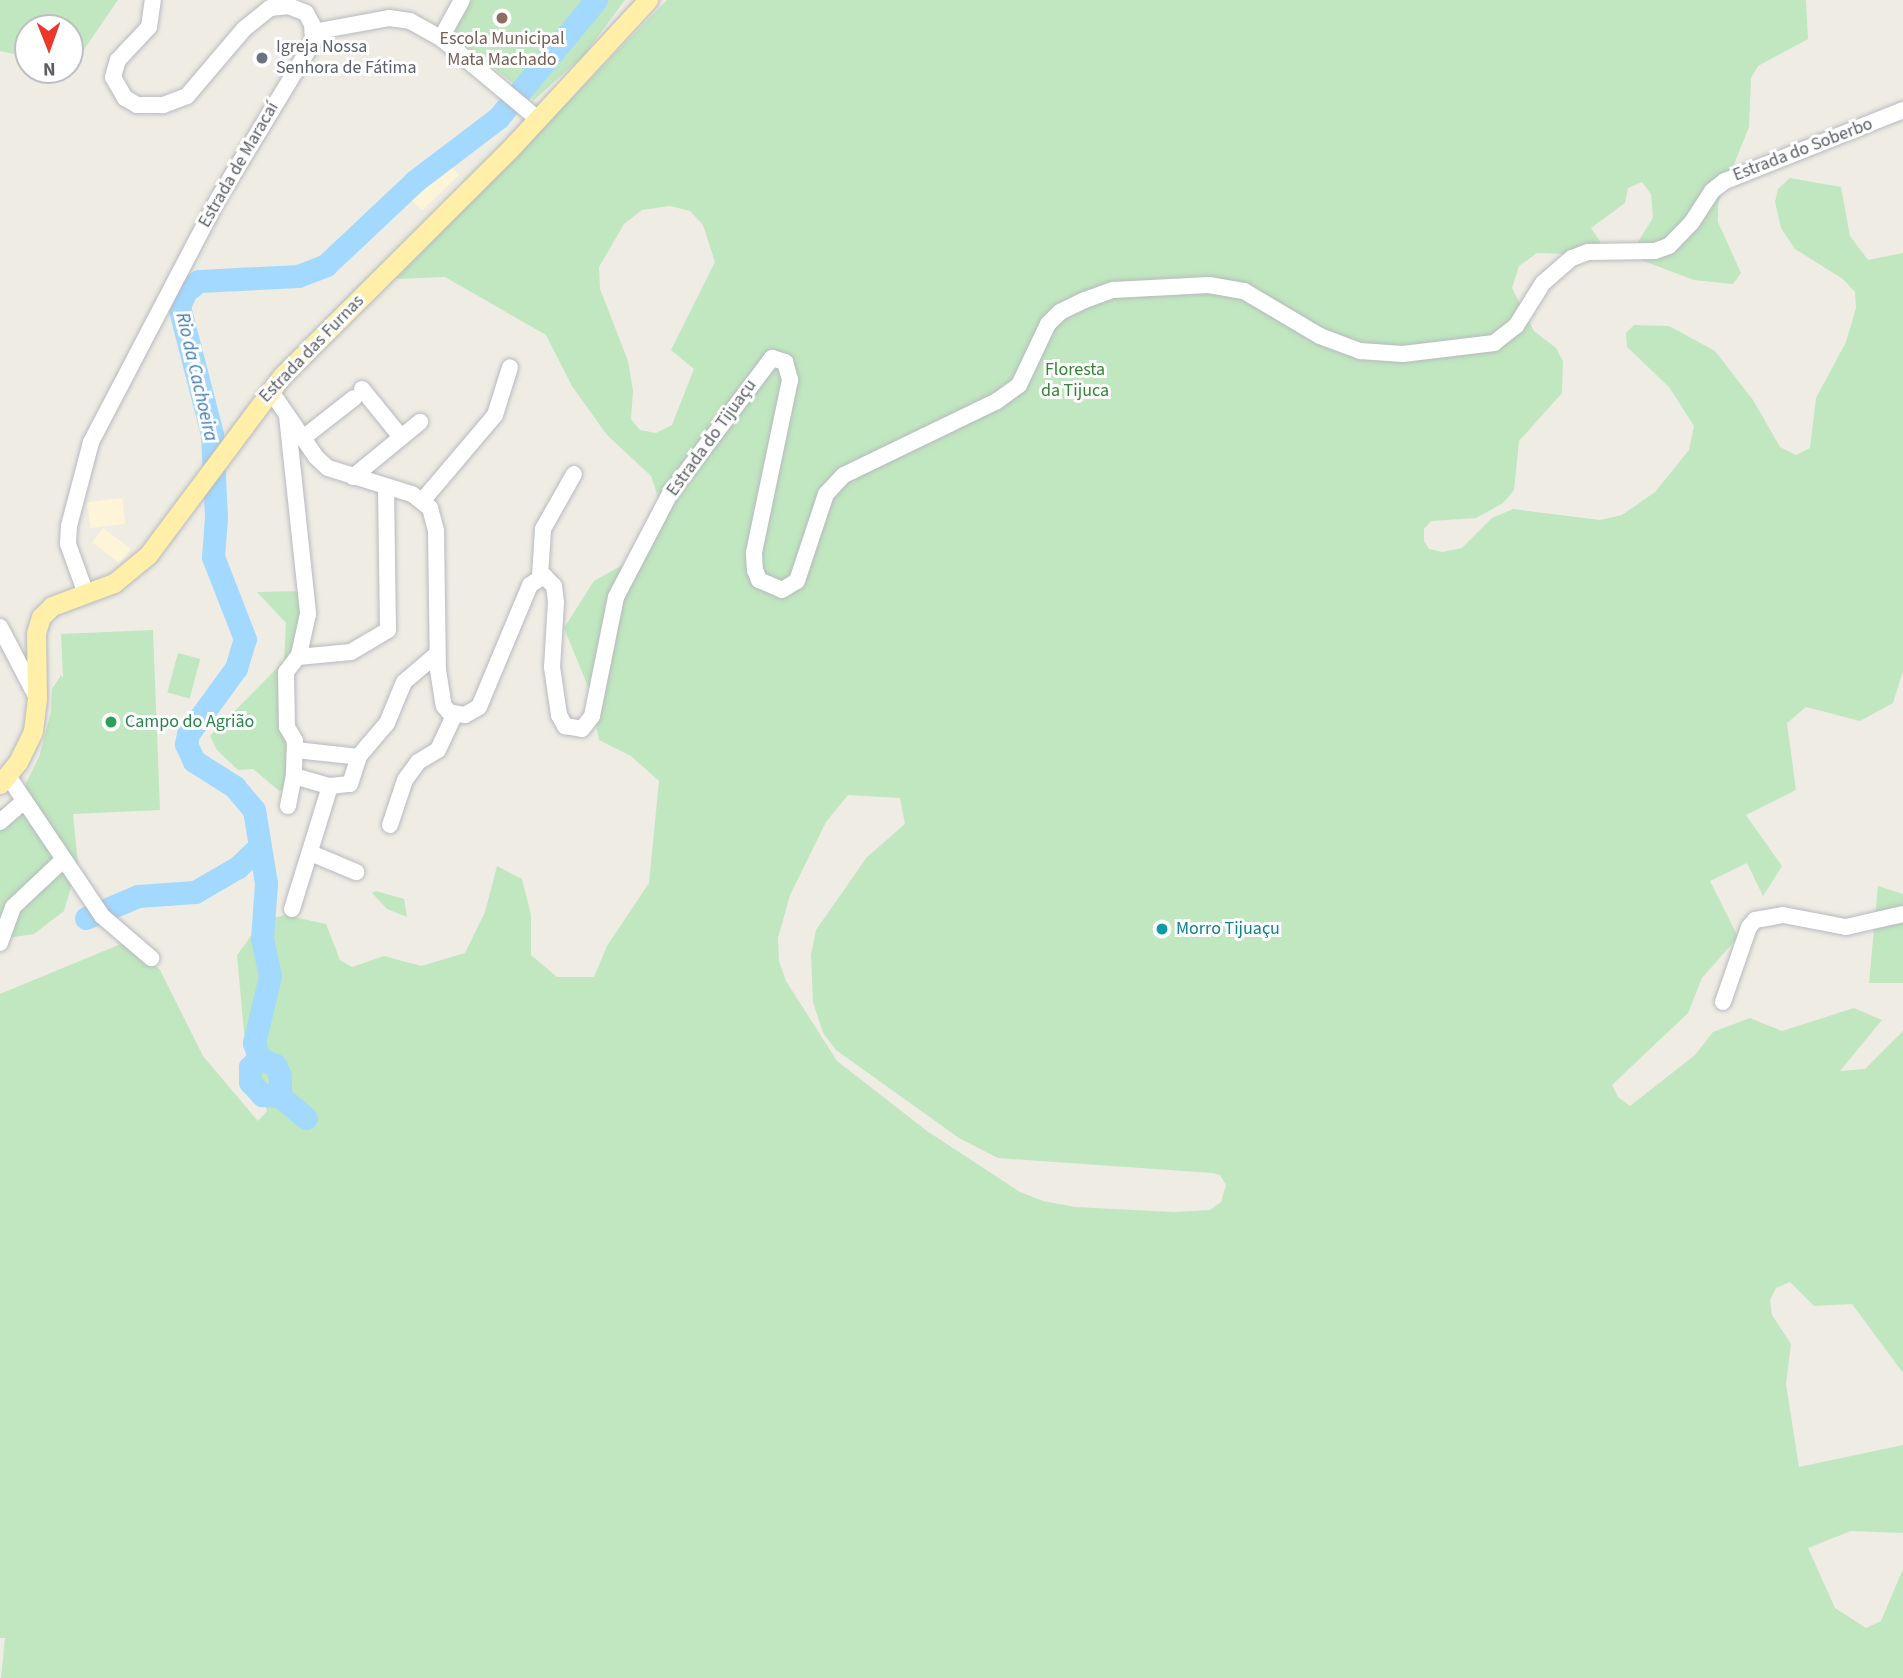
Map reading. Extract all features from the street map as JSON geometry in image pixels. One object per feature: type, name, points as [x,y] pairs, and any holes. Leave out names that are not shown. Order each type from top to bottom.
[{"type":"main road","name":"Estrada das Furnas","points":[[4,780],[33,731],[37,698],[38,622],[52,606],[114,583],[148,555],[230,440],[270,390],[531,113],[648,0]]},
{"type":"street","points":[[153,0],[149,27],[118,60],[113,77],[125,98],[137,105],[163,105],[187,96],[250,22],[270,8],[298,8],[310,18],[313,32],[389,18],[410,21],[441,38],[495,80],[531,113]]},
{"type":"street","points":[[441,38],[462,0]]},
{"type":"street","name":"Estrada de Maracaí","points":[[86,594],[68,544],[69,526],[91,442],[128,363],[218,199],[313,42],[313,32]]},
{"type":"street","name":"Estrada do Soberbo","points":[[1244,291],[1320,336],[1360,351],[1403,354],[1494,343],[1516,326],[1543,283],[1572,258],[1588,252],[1655,251],[1669,246],[1692,222],[1712,191],[1725,181],[1903,110]]},
{"type":"street","name":"Estrada do Tijuaçu","points":[[540,576],[554,586],[556,602],[552,674],[559,715],[565,726],[582,729],[592,716],[608,618],[616,597],[671,492],[772,358],[785,362],[790,380],[754,553],[755,570],[759,580],[782,590],[797,581],[826,494],[844,475],[997,401],[1019,385],[1048,324],[1060,312],[1113,290],[1159,284],[1209,285],[1244,291]]},
{"type":"street","points":[[423,500],[495,415],[510,367]]},
{"type":"street","points":[[270,390],[303,438],[328,468],[423,500],[436,531],[437,654],[444,706],[455,714],[471,713],[479,707],[530,585],[540,576],[543,529],[574,474]]},
{"type":"street","points":[[303,438],[358,393],[401,438]]},
{"type":"street","points":[[287,414],[308,614],[298,657],[286,672],[287,727],[296,750],[288,806]]},
{"type":"street","points":[[353,478],[420,422]]},
{"type":"street","points":[[298,657],[351,652],[388,630],[386,487]]},
{"type":"street","points":[[0,627],[37,698]]},
{"type":"street","points":[[294,776],[330,786],[348,786],[359,757],[387,723],[408,675],[437,654]]},
{"type":"street","points":[[390,825],[405,780],[418,762],[438,750],[455,714]]},
{"type":"street","points":[[296,750],[359,757]]},
{"type":"street","points":[[4,780],[24,801],[62,861],[102,916],[151,958]]},
{"type":"street","points":[[292,909],[313,854],[330,786]]},
{"type":"street","points":[[0,822],[24,801]]},
{"type":"street","points":[[313,854],[356,872]]},
{"type":"street","points":[[0,943],[13,907],[62,861]]},
{"type":"street","points":[[1723,1002],[1749,927],[1755,920],[1783,915],[1846,927],[1903,914]]},
{"type":"shaded area","points":[[447,163],[459,175],[422,210],[405,194]]},
{"type":"shaded area","points":[[122,498],[125,524],[90,528],[87,502]]},
{"type":"shaded area","points":[[103,528],[131,549],[120,563],[92,542]]},
{"type":"green space","points":[[0,0],[118,0],[84,50],[84,14],[14,14],[14,54],[0,51]]},
{"type":"green space","points":[[471,0],[625,0],[584,55],[534,100],[451,34]]},
{"type":"green space","name":"Floresta da Tijuca","points":[[667,0],[1806,0],[1808,39],[1758,66],[1751,78],[1749,127],[1718,204],[1718,222],[1741,273],[1733,284],[1694,280],[1641,260],[1634,248],[1653,218],[1651,194],[1642,182],[1628,188],[1625,203],[1591,228],[1601,243],[1592,255],[1537,253],[1519,266],[1512,288],[1534,331],[1556,348],[1563,361],[1562,393],[1519,441],[1514,490],[1503,503],[1476,518],[1431,521],[1424,529],[1424,541],[1429,549],[1442,552],[1462,548],[1492,518],[1513,509],[1600,520],[1622,515],[1655,492],[1689,450],[1694,426],[1669,387],[1627,347],[1626,333],[1634,325],[1669,326],[1715,351],[1753,400],[1780,447],[1796,455],[1810,448],[1816,398],[1846,342],[1856,308],[1855,292],[1843,279],[1795,249],[1781,228],[1775,202],[1778,189],[1790,178],[1841,187],[1850,236],[1868,260],[1903,253],[1903,671],[1893,703],[1860,721],[1806,707],[1787,723],[1796,790],[1746,815],[1782,866],[1763,896],[1747,863],[1710,881],[1738,937],[1702,978],[1688,1013],[1612,1085],[1618,1097],[1630,1106],[1695,1055],[1713,1032],[1750,1018],[1782,1031],[1854,1008],[1882,1020],[1840,1071],[1865,1069],[1903,1031],[1903,1373],[1852,1304],[1814,1306],[1790,1282],[1776,1288],[1770,1300],[1772,1315],[1791,1344],[1786,1384],[1799,1467],[1903,1445],[1903,1533],[1851,1531],[1808,1548],[1835,1608],[1866,1628],[1881,1621],[1903,1569],[1903,1678],[1,1678],[5,1638],[0,1638],[0,994],[128,941],[160,970],[203,1056],[258,1121],[267,1111],[245,1043],[237,955],[261,922],[284,915],[326,924],[340,960],[352,967],[384,956],[421,966],[465,953],[485,912],[497,866],[522,879],[531,915],[531,955],[557,977],[594,977],[607,946],[649,883],[659,781],[631,756],[599,740],[589,689],[564,628],[594,581],[642,554],[662,509],[651,476],[607,435],[572,386],[546,335],[445,277],[396,279]],"holes":[[[670,206],[690,211],[703,225],[715,262],[671,350],[694,369],[672,425],[656,433],[640,430],[631,419],[633,391],[628,361],[600,289],[599,267],[624,224],[642,210]],[[848,795],[900,798],[905,824],[867,857],[816,930],[811,955],[813,1002],[823,1033],[836,1050],[959,1138],[998,1158],[1212,1173],[1220,1175],[1226,1185],[1221,1202],[1210,1210],[1174,1212],[1075,1207],[1043,1201],[1020,1192],[927,1131],[837,1061],[786,981],[779,961],[778,938],[790,895],[826,822]]]},
{"type":"green space","points":[[307,591],[293,660],[290,792],[278,790],[253,769],[238,770],[217,750],[210,736],[284,661],[286,623],[257,592]]},
{"type":"green space","points":[[153,630],[160,810],[73,814],[78,864],[64,911],[34,934],[0,939],[0,809],[18,799],[39,757],[51,712],[52,689],[61,675],[63,678],[61,634]]},
{"type":"green space","points":[[178,653],[200,659],[190,699],[167,693]]},
{"type":"green space","points":[[1878,886],[1903,894],[1903,983],[1869,983]]},
{"type":"green space","points":[[376,891],[404,899],[407,917],[387,909],[372,893]]},
{"type":"waterway","name":"Rio da Cachoeira","points":[[306,1118],[280,1096],[280,1076],[275,1065],[259,1058],[254,1043],[270,976],[262,939],[266,883],[254,810],[235,787],[194,761],[186,744],[188,734],[236,668],[245,639],[213,557],[216,517],[212,434],[179,306],[186,291],[199,281],[298,276],[326,265],[415,181],[498,118],[596,0]]},
{"type":"waterway","points":[[86,918],[138,896],[195,892],[238,867],[260,846]]},
{"type":"waterway","name":"Rio da Cachoeira","points":[[259,1058],[250,1067],[250,1082],[262,1095],[280,1096]]},
{"type":"place","name":"Escola Municipal Mata Machado","points":[[502,18]]},
{"type":"place","name":"Igreja Nossa Senhora de Fátima","points":[[262,58]]},
{"type":"place","name":"Campo do Agrião","points":[[111,722]]},
{"type":"place","name":"Morro Tijuaçu","points":[[1162,929]]}]
